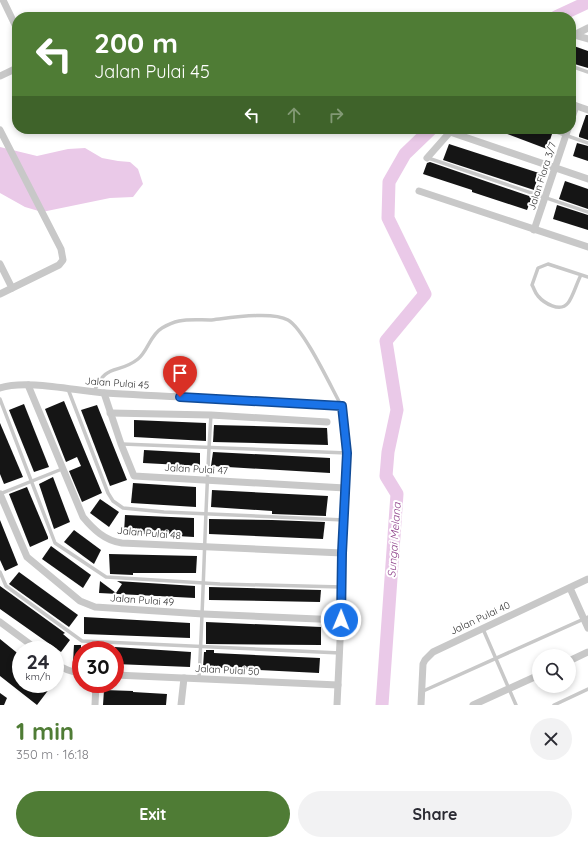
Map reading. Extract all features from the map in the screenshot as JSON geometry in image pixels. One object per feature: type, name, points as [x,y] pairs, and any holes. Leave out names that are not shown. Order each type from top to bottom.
[{"type":"street","points":[[3,0],[12,19]]},
{"type":"street","points":[[576,33],[588,28]]},
{"type":"street","points":[[576,36],[588,39]]},
{"type":"street","points":[[0,76],[12,70]]},
{"type":"street","points":[[576,106],[588,110]]},
{"type":"street","points":[[0,130],[63,255],[63,260],[59,265],[0,294]]},
{"type":"street","points":[[427,158],[448,134]]},
{"type":"street","points":[[463,134],[588,179]]},
{"type":"street","name":"Jalan Flora 3/7","points":[[534,230],[566,134]]},
{"type":"street","points":[[419,191],[588,248]]},
{"type":"street","points":[[0,264],[12,288]]},
{"type":"street","name":"Jalan Pulai 45","points":[[0,388],[14,385],[28,385],[104,393],[342,406]]},
{"type":"street","name":"Jalan Pulai 48","points":[[28,385],[83,517],[92,528],[115,542],[204,548],[342,553]]},
{"type":"street","name":"Jalan Pulai 47","points":[[104,393],[121,444],[134,476],[345,488]]},
{"type":"street","points":[[337,705],[347,453],[342,406]]},
{"type":"street","points":[[110,413],[327,422]]},
{"type":"street","name":"Jalan Pulai 49","points":[[0,494],[27,557],[80,601],[95,607],[203,614],[341,620]]},
{"type":"street","name":"Jalan Pulai 40","points":[[421,705],[422,671],[425,660],[433,652],[588,579]]},
{"type":"street","points":[[570,588],[586,618],[588,628]]},
{"type":"street","points":[[0,622],[26,641]]},
{"type":"street","points":[[576,658],[588,652]]},
{"type":"street","name":"Jalan Pulai 50","points":[[124,675],[338,685]]},
{"type":"street","points":[[181,705],[184,678]]},
{"type":"street","points":[[473,705],[532,678]]},
{"type":"street","points":[[95,705],[96,693]]},
{"type":"lane","points":[[576,68],[588,72]]},
{"type":"lane","points":[[571,134],[588,143]]},
{"type":"lane","points":[[427,158],[588,212]]},
{"type":"lane","points":[[581,275],[567,303],[562,307],[555,307],[546,304],[537,296],[532,285],[538,268],[548,264],[588,277]]},
{"type":"lane","points":[[94,392],[103,375],[113,370],[126,367],[139,358],[150,340],[161,329],[177,321],[189,319],[270,316],[289,320],[302,333],[342,406]]},
{"type":"lane","points":[[68,389],[108,493],[113,501],[123,508],[164,512],[344,520]]},
{"type":"lane","points":[[0,399],[55,543],[106,577],[220,584],[342,586]]},
{"type":"lane","points":[[198,678],[203,614],[204,548],[211,416]]},
{"type":"lane","points":[[121,444],[347,453]]},
{"type":"lane","points":[[0,494],[31,480],[62,469]]},
{"type":"lane","points":[[0,572],[6,586],[82,641],[340,653]]},
{"type":"lane","points":[[422,692],[586,618]]},
{"type":"lane","points":[[482,628],[516,705]]},
{"type":"lane","points":[[554,705],[588,689]]},
{"type":"shaded area","points":[[0,147],[37,156],[68,149],[85,148],[102,158],[130,162],[138,169],[143,184],[133,197],[110,198],[42,212],[25,207],[0,193]]},
{"type":"building","points":[[576,47],[588,51],[588,68],[576,64]]},
{"type":"building","points":[[586,115],[588,115],[588,140],[579,137]]},
{"type":"building","points":[[507,134],[552,134],[547,149]]},
{"type":"building","points":[[577,143],[588,146],[588,161],[573,156]]},
{"type":"building","points":[[449,144],[539,173],[534,190],[443,160]]},
{"type":"building","points":[[430,162],[532,197],[527,210],[423,174],[427,163]]},
{"type":"building","points":[[565,181],[588,189],[588,209],[559,199]]},
{"type":"building","points":[[557,205],[588,215],[588,230],[553,219]]},
{"type":"building","points":[[64,401],[102,493],[82,502],[69,471],[81,466],[77,457],[66,462],[45,409]]},
{"type":"building","points":[[24,404],[49,467],[34,472],[9,410]]},
{"type":"building","points":[[97,405],[127,480],[110,486],[81,410]]},
{"type":"building","points":[[134,420],[206,423],[206,441],[134,437]]},
{"type":"building","points":[[0,423],[23,477],[4,484],[0,474]]},
{"type":"building","points":[[214,425],[327,428],[328,445],[213,442]]},
{"type":"building","points":[[144,450],[200,453],[200,466],[143,463]]},
{"type":"building","points":[[213,452],[330,458],[330,473],[211,466]]},
{"type":"building","points":[[53,477],[70,522],[54,529],[39,484]]},
{"type":"building","points":[[133,483],[196,487],[196,507],[131,503]]},
{"type":"building","points":[[27,487],[48,537],[48,539],[30,547],[9,494]]},
{"type":"building","points":[[212,490],[328,496],[326,516],[272,514],[272,511],[211,507]]},
{"type":"building","points":[[100,499],[119,512],[109,527],[90,513]]},
{"type":"building","points":[[125,515],[194,518],[194,537],[124,533]]},
{"type":"building","points":[[209,519],[325,522],[323,539],[209,534]]},
{"type":"building","points":[[0,520],[18,565],[5,571],[0,560]]},
{"type":"building","points":[[74,530],[101,550],[94,564],[64,542]]},
{"type":"building","points":[[51,546],[91,575],[83,588],[42,559]]},
{"type":"building","points":[[109,554],[197,556],[196,573],[133,573],[133,575],[110,574]]},
{"type":"building","points":[[19,572],[78,615],[69,627],[9,584]]},
{"type":"building","points":[[100,581],[116,593],[122,584],[117,581],[195,586],[195,598],[99,593]]},
{"type":"building","points":[[0,586],[65,633],[63,634],[70,640],[64,648],[64,641],[45,641],[0,609]]},
{"type":"building","points":[[209,587],[321,590],[320,602],[209,600]]},
{"type":"building","points":[[84,617],[190,623],[190,638],[84,634]]},
{"type":"building","points":[[206,622],[321,627],[321,645],[206,644]]},
{"type":"building","points":[[0,639],[12,649],[12,685],[0,676]]},
{"type":"building","points":[[124,648],[191,652],[190,667],[124,664]]},
{"type":"building","points":[[206,650],[214,650],[214,653],[320,658],[319,673],[203,667],[204,652],[206,652]]},
{"type":"building","points":[[124,691],[167,694],[166,705],[103,705],[104,693],[124,693]]},
{"type":"building","points":[[0,693],[7,698],[4,705],[0,705]]},
{"type":"building","points":[[22,693],[46,693],[37,705]]},
{"type":"waterway","name":"Sungai Melana","points":[[567,12],[588,2]]},
{"type":"waterway","name":"Sungai Melana","points":[[382,705],[397,494],[386,476],[388,452],[397,410],[386,341],[425,294],[388,218],[389,182],[405,154],[426,134]]},
{"type":"route","points":[[180,397],[342,406],[347,453],[342,553],[341,620]]}]
